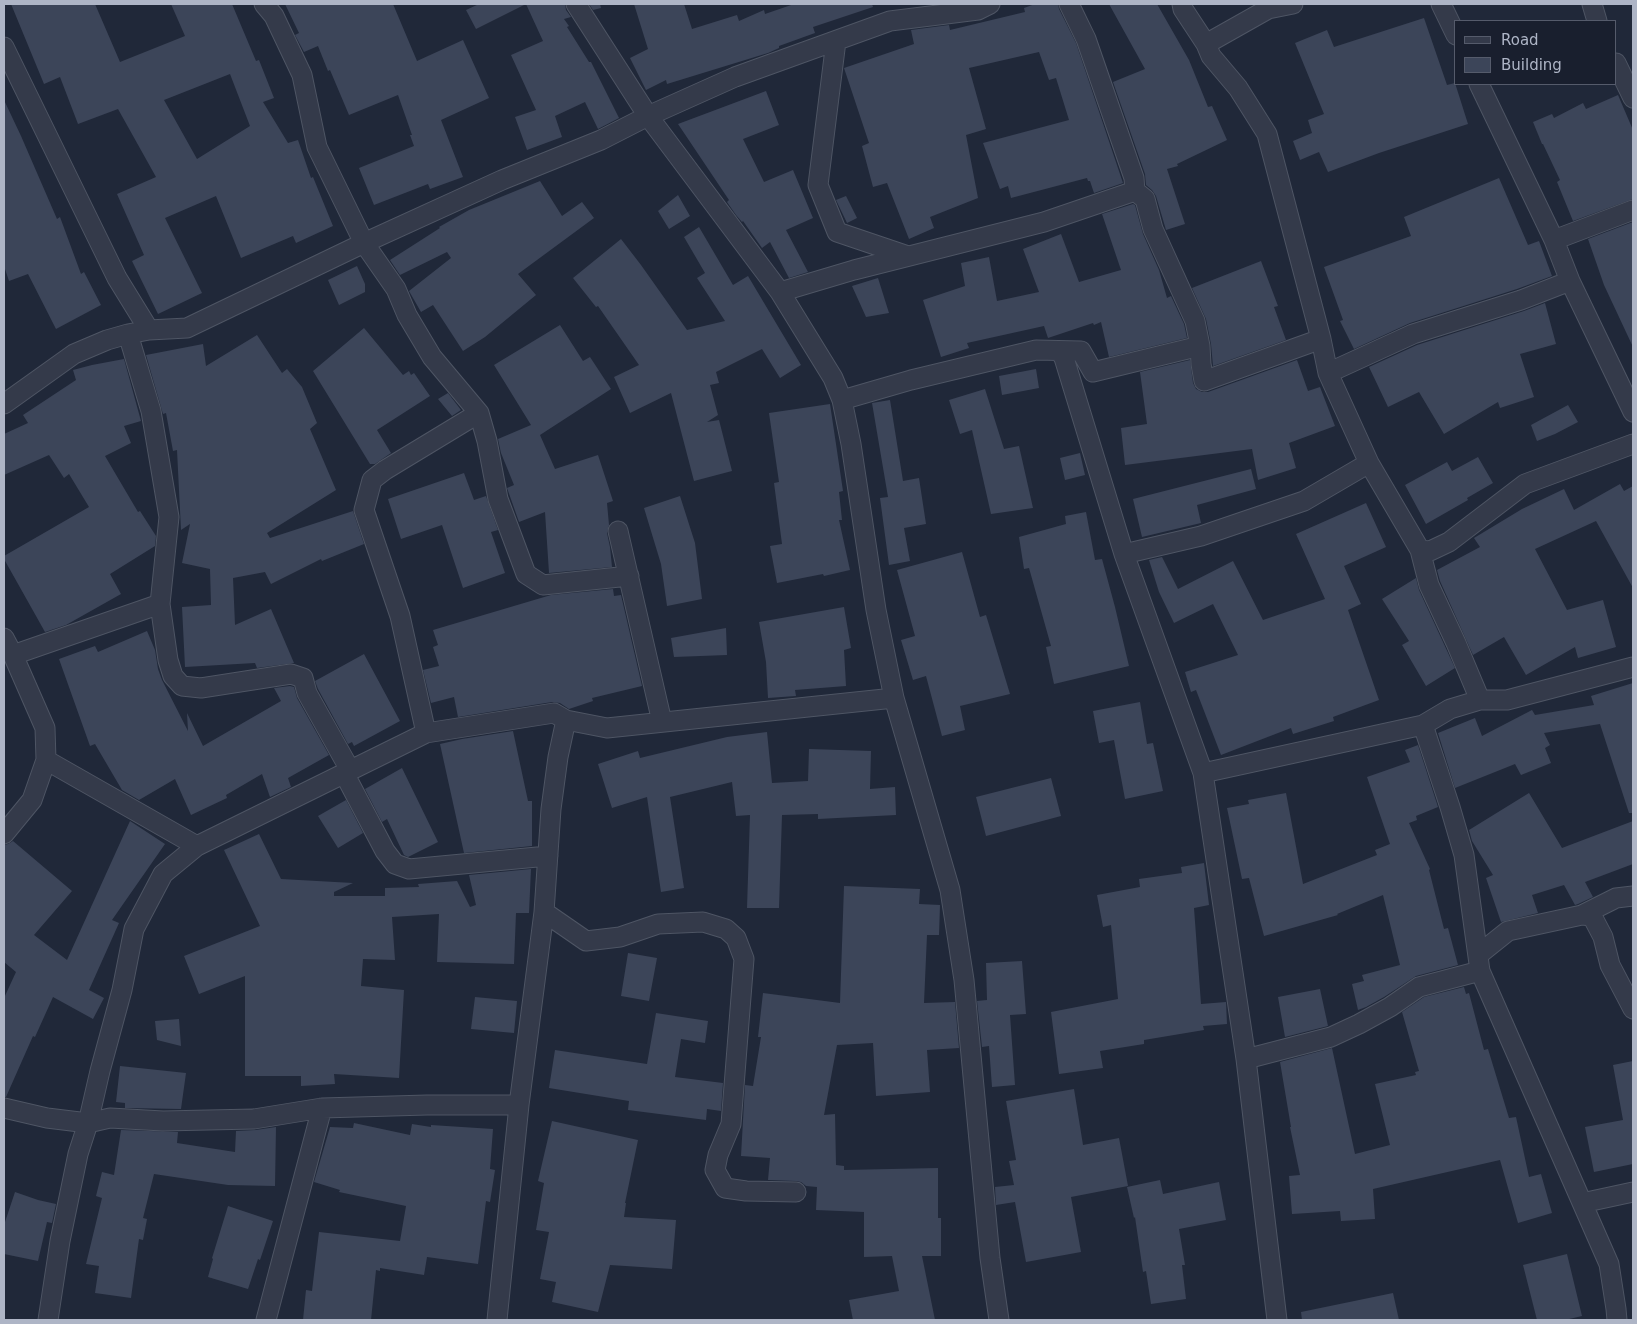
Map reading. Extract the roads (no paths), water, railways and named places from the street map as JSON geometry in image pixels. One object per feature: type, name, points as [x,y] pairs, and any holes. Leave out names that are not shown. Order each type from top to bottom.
[{"type":"street","points":[[264,4],[274,16],[302,75],[318,147],[364,243],[396,289],[407,315],[432,357],[479,413],[487,441],[498,499],[526,574],[543,585],[629,576]]},
{"type":"street","points":[[576,4],[648,116],[780,292],[833,378],[842,400],[851,444],[876,610],[894,698],[950,890],[964,980],[990,1258],[999,1320]]},
{"type":"street","points":[[4,404],[74,354],[107,340],[128,334],[149,330],[187,328],[364,243],[502,180],[601,140],[648,116],[735,77],[890,21],[978,10],[990,4]]},
{"type":"street","points":[[1069,4],[1086,39],[1134,178],[1135,191],[1145,199],[1153,229],[1195,321],[1204,381],[1321,339]]},
{"type":"street","points":[[1182,4],[1211,56],[1238,88],[1267,134],[1321,339],[1328,373],[1369,463],[1420,550],[1429,586],[1480,700]]},
{"type":"street","points":[[1206,44],[1268,9],[1293,4]]},
{"type":"street","points":[[1441,4],[1454,31]]},
{"type":"street","points":[[1592,4],[1597,20]]},
{"type":"street","points":[[836,41],[818,185],[837,232],[908,256]]},
{"type":"street","points":[[4,47],[117,278],[149,330]]},
{"type":"street","points":[[1617,65],[1633,98]]},
{"type":"street","points":[[1479,85],[1554,240],[1570,281],[1633,412]]},
{"type":"street","points":[[780,292],[854,270],[1044,222],[1135,191]]},
{"type":"street","points":[[1554,240],[1633,210]]},
{"type":"street","points":[[1328,373],[1413,334],[1521,300],[1570,281]]},
{"type":"street","points":[[128,334],[151,411],[169,517],[160,604],[168,660],[173,676],[182,686],[201,688],[291,674],[303,678],[307,693],[385,851],[395,864],[409,869],[548,856]]},
{"type":"street","points":[[1072,384],[1093,372],[1200,346]]},
{"type":"street","points":[[842,400],[911,380],[1036,350],[1081,351],[1093,372]]},
{"type":"street","points":[[1060,351],[1064,358],[1124,554],[1204,773],[1246,1059],[1277,1320]]},
{"type":"street","points":[[426,733],[400,616],[364,510],[372,480],[385,470],[479,413]]},
{"type":"street","points":[[1420,550],[1430,551],[1449,542],[1525,484],[1633,444]]},
{"type":"street","points":[[1124,554],[1201,536],[1304,501],[1369,463]]},
{"type":"street","points":[[618,531],[662,722]]},
{"type":"street","points":[[14,655],[160,604]]},
{"type":"street","points":[[4,638],[14,655],[45,728],[46,760],[32,800],[4,834]]},
{"type":"street","points":[[1204,773],[1423,725],[1450,709],[1480,700],[1506,700],[1633,667]]},
{"type":"street","points":[[48,1320],[62,1232],[78,1154],[122,990],[134,929],[163,874],[197,846],[426,733],[554,714],[566,720],[607,728],[894,698]]},
{"type":"street","points":[[497,1320],[519,1105],[544,912],[551,809],[558,757],[566,720]]},
{"type":"street","points":[[1423,725],[1464,855],[1479,963],[1609,1264],[1616,1320]]},
{"type":"street","points":[[46,760],[197,846]]},
{"type":"street","points":[[1246,1059],[1331,1037],[1360,1024],[1390,1007],[1419,987],[1479,963],[1508,931],[1582,915],[1616,898],[1633,896]]},
{"type":"street","points":[[544,912],[586,941],[620,937],[658,924],[703,922],[726,929],[736,938],[744,959],[731,1124],[718,1154],[715,1170],[724,1188],[746,1191],[796,1192]]},
{"type":"street","points":[[1582,915],[1592,916],[1603,937],[1610,965],[1633,1009]]},
{"type":"street","points":[[4,1108],[47,1118],[88,1122],[110,1118],[163,1121],[254,1118],[322,1108],[519,1105]]},
{"type":"street","points":[[266,1320],[322,1108]]},
{"type":"street","points":[[1582,1203],[1633,1192]]}]
